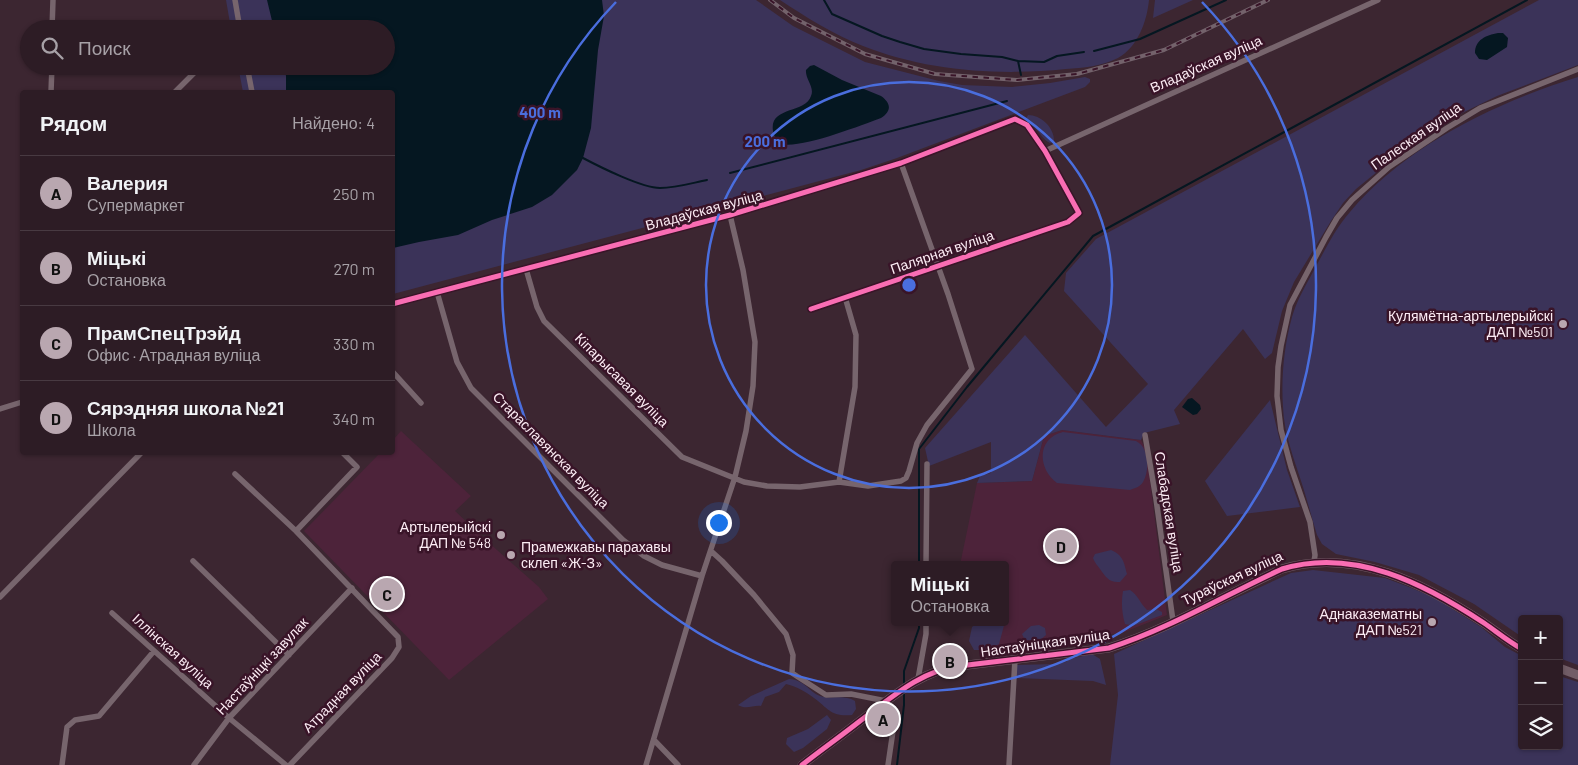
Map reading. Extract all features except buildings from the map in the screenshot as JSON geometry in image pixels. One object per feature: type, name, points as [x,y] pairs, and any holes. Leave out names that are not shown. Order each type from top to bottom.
[{"type":"street","points":[[52,20],[53,0]]},
{"type":"street","points":[[235,0],[239,20]]},
{"type":"street","name":"Владаўская вуліца","points":[[395,303],[730,215],[901,164],[1015,119],[1027,125],[1045,151],[1378,0]]},
{"type":"street","name":"Палеская вуліца","points":[[1314,562],[1315,555],[1310,522],[1291,467],[1281,430],[1277,396],[1278,367],[1290,305],[1326,237],[1337,218],[1352,200],[1389,167],[1447,128],[1480,108],[1578,69]]},
{"type":"street","points":[[51,90],[52,75]]},
{"type":"street","points":[[177,90],[192,75]]},
{"type":"street","points":[[249,75],[252,90]]},
{"type":"street","name":"Палярная вуліца","points":[[811,310],[1068,222],[1079,213],[1045,151]]},
{"type":"street","points":[[901,164],[938,265]]},
{"type":"street","points":[[646,765],[702,576],[734,477],[746,431],[753,386],[755,342],[743,270],[730,215]]},
{"type":"street","name":"Кіпарысавая вуліца","points":[[526,269],[537,307],[544,320],[682,457],[744,482],[767,486],[800,487],[839,482],[868,486],[901,481],[906,478],[917,443],[927,425],[972,369],[938,265]]},
{"type":"street","name":"Стараславянская вуліца","points":[[437,292],[458,362],[471,388],[623,540],[644,556],[662,565],[702,576]]},
{"type":"street","points":[[839,482],[854,387],[856,334],[845,297]]},
{"type":"street","points":[[395,374],[421,403]]},
{"type":"street","points":[[0,409],[20,403]]},
{"type":"street","name":"Слабадская вуліца","points":[[1145,435],[1173,621]]},
{"type":"street","points":[[0,597],[139,455]]},
{"type":"street","points":[[296,531],[357,467],[345,455]]},
{"type":"street","points":[[926,561],[927,464]]},
{"type":"street","name":"Атрадная вуліца","points":[[235,474],[296,531],[398,637],[399,647],[392,658],[290,765]]},
{"type":"street","points":[[711,551],[748,588],[786,634],[793,655],[792,673],[826,695],[851,694],[887,700]]},
{"type":"street","points":[[193,561],[289,655]]},
{"type":"street","name":"Тураўская вуліца","points":[[1173,621],[1282,569],[1297,564],[1336,562],[1385,572],[1436,593],[1518,646]]},
{"type":"street","name":"Настаўніцкі завулак","points":[[194,765],[229,718],[352,588]]},
{"type":"street","name":"Іллінская вуліца","points":[[112,613],[229,718],[286,765]]},
{"type":"street","name":"Настаўніцкая вуліца","points":[[887,700],[918,678],[938,670],[1109,648],[1125,643],[1173,621]]},
{"type":"street","points":[[918,678],[926,626]]},
{"type":"street","points":[[62,765],[67,727],[74,720],[99,716],[154,651]]},
{"type":"street","points":[[1009,765],[1015,659]]},
{"type":"street","points":[[1563,669],[1578,675]]},
{"type":"street","points":[[802,765],[887,700]]},
{"type":"street","points":[[887,700],[894,724],[888,765]]},
{"type":"street","points":[[654,740],[678,765]]},
{"type":"shaded area","points":[[226,0],[756,0],[793,26],[865,62],[939,81],[962,85],[1012,87],[1085,77],[1090,79],[1090,82],[1085,87],[861,170],[395,293],[395,90],[243,90],[240,75],[395,75],[395,20],[229,20]]},
{"type":"shaded area","points":[[780,0],[1149,0],[1144,25],[1140,33],[1131,47],[1118,58],[1099,65],[1086,67],[1015,72],[963,70],[912,61],[887,54],[841,37]]},
{"type":"shaded area","points":[[1155,0],[1193,0],[1153,18]]},
{"type":"shaded area","points":[[1539,0],[1578,0],[1578,65],[1497,96],[1454,117],[1394,158],[1356,189],[1343,203],[1331,221],[1294,282],[1282,311],[1272,353],[1265,359],[1243,329],[1174,410],[1180,424],[1144,433],[1141,440],[1062,430],[1044,436],[1032,481],[977,483],[980,476],[991,473],[991,442],[929,466],[925,448],[1025,335],[1106,427],[1148,384],[1064,291],[1066,273],[1096,239]]},
{"type":"shaded area","points":[[1578,77],[1578,665],[1563,659],[1563,615],[1518,615],[1518,634],[1474,604],[1419,575],[1375,562],[1336,554],[1322,544],[1317,535],[1293,458],[1284,417],[1282,396],[1284,362],[1292,317],[1299,299],[1326,247],[1350,212],[1372,188],[1425,147],[1485,113],[1547,87]]},
{"type":"shaded area","points":[[1028,115],[1038,117],[1050,127],[1054,142],[1050,143],[1043,138],[1026,119]]},
{"type":"shaded area","points":[[1270,400],[1287,470],[1300,507],[1227,516],[1205,481]]},
{"type":"shaded area","points":[[1062,430],[1141,440],[1146,450],[1167,615],[1122,633],[1081,637],[1080,635],[1070,636],[1069,639],[985,651],[986,626],[1009,626],[1009,561],[961,561],[977,483],[1032,481],[1044,436]]},
{"type":"shaded area","points":[[401,431],[471,496],[455,511],[539,587],[548,599],[449,680],[304,531],[378,455],[395,455],[395,438]]},
{"type":"shaded area","points":[[1063,432],[1136,441],[1144,448],[1146,453],[1147,471],[1143,482],[1130,490],[1057,483],[1046,470],[1043,454],[1048,440],[1054,435]]},
{"type":"shaded area","points":[[1111,550],[1121,557],[1125,566],[1127,574],[1120,582],[1113,582],[1108,579],[1093,558],[1095,554]]},
{"type":"shaded area","points":[[1313,570],[1385,578],[1435,598],[1481,627],[1505,647],[1518,654],[1518,750],[1563,750],[1563,677],[1578,682],[1578,765],[1110,765],[1118,695],[1114,654],[1291,573]]},
{"type":"shaded area","points":[[1130,590],[1147,610],[1156,609],[1162,612],[1162,615],[1133,626],[1125,624],[1122,608],[1123,591]]},
{"type":"shaded area","points":[[1039,625],[1045,628],[1046,635],[1039,641],[1025,640],[1022,634],[1031,626]]},
{"type":"shaded area","points":[[1004,626],[999,644],[988,650],[974,650],[969,641],[972,627]]},
{"type":"shaded area","points":[[1092,654],[1100,659],[1106,685],[1093,681],[1015,678],[1016,665],[1055,664]]},
{"type":"shaded area","points":[[789,679],[799,681],[820,696],[851,699],[855,701],[856,709],[852,715],[839,715],[827,709],[804,691],[786,684],[779,692],[765,697],[761,706],[747,707],[738,705],[751,696]]},
{"type":"shaded area","points":[[827,715],[831,720],[827,729],[803,748],[794,752],[786,744],[787,738],[808,729]]},
{"type":"water","points":[[267,0],[602,0],[604,16],[598,50],[591,128],[583,158],[577,170],[552,195],[532,207],[492,220],[458,235],[395,248],[395,90],[286,90],[286,75],[395,75],[395,20],[272,20]]},
{"type":"water","points":[[1503,33],[1508,38],[1507,47],[1487,60],[1479,59],[1475,53],[1475,48],[1479,41],[1489,35]]},
{"type":"water","points":[[814,65],[842,80],[881,96],[887,101],[889,107],[887,113],[881,118],[830,136],[790,145],[781,144],[774,135],[773,123],[782,114],[807,102],[811,96],[812,89],[806,70]]},
{"type":"water","points":[[1192,398],[1200,405],[1201,409],[1197,414],[1193,415],[1182,407],[1188,399]]},
{"type":"waterway","points":[[824,0],[832,14],[882,36],[924,49],[1002,57],[1018,61],[1021,75]]},
{"type":"waterway","points":[[1094,51],[1140,39],[1226,0]]},
{"type":"waterway","points":[[919,561],[919,449],[967,387],[1093,236],[1527,0]]},
{"type":"waterway","points":[[1018,61],[1044,62],[1057,56],[1084,52]]},
{"type":"waterway","points":[[730,173],[1007,101]]},
{"type":"waterway","points":[[583,158],[621,176],[652,187],[672,187],[707,180]]},
{"type":"waterway","points":[[904,685],[904,671],[919,626]]},
{"type":"waterway","points":[[897,765],[904,692]]},
{"type":"railway","points":[[770,0],[794,18],[865,54],[935,74],[1017,80],[1077,74],[1164,50],[1268,0]]},
{"type":"cycle path","points":[[395,303],[730,215],[901,163],[1015,119],[1027,125],[1045,151],[1079,213],[1068,222],[811,309]]},
{"type":"cycle path","points":[[802,765],[906,687],[931,673],[959,666],[1109,648],[1175,622],[1282,569],[1309,563],[1336,563],[1362,566],[1388,573],[1438,595],[1518,646]]},
{"type":"place","name":"Кулямётна-артылерыйскі ДАП №501","points":[[1563,324]]},
{"type":"place","name":"Артылерыйскі ДАП № 548","points":[[501,535]]},
{"type":"place","name":"Сярэдняя школа №21","points":[[1061,546]]},
{"type":"place","name":"Прамежкавы парахавы склеп «Ж-З»","points":[[511,555]]},
{"type":"place","name":"ПрамСпецТрэйд","points":[[387,594]]},
{"type":"place","name":"Аднаказематны ДАП №521","points":[[1432,622]]},
{"type":"place","name":"Міцькі","points":[[950,661]]},
{"type":"place","name":"Валерия","points":[[883,719]]}]
